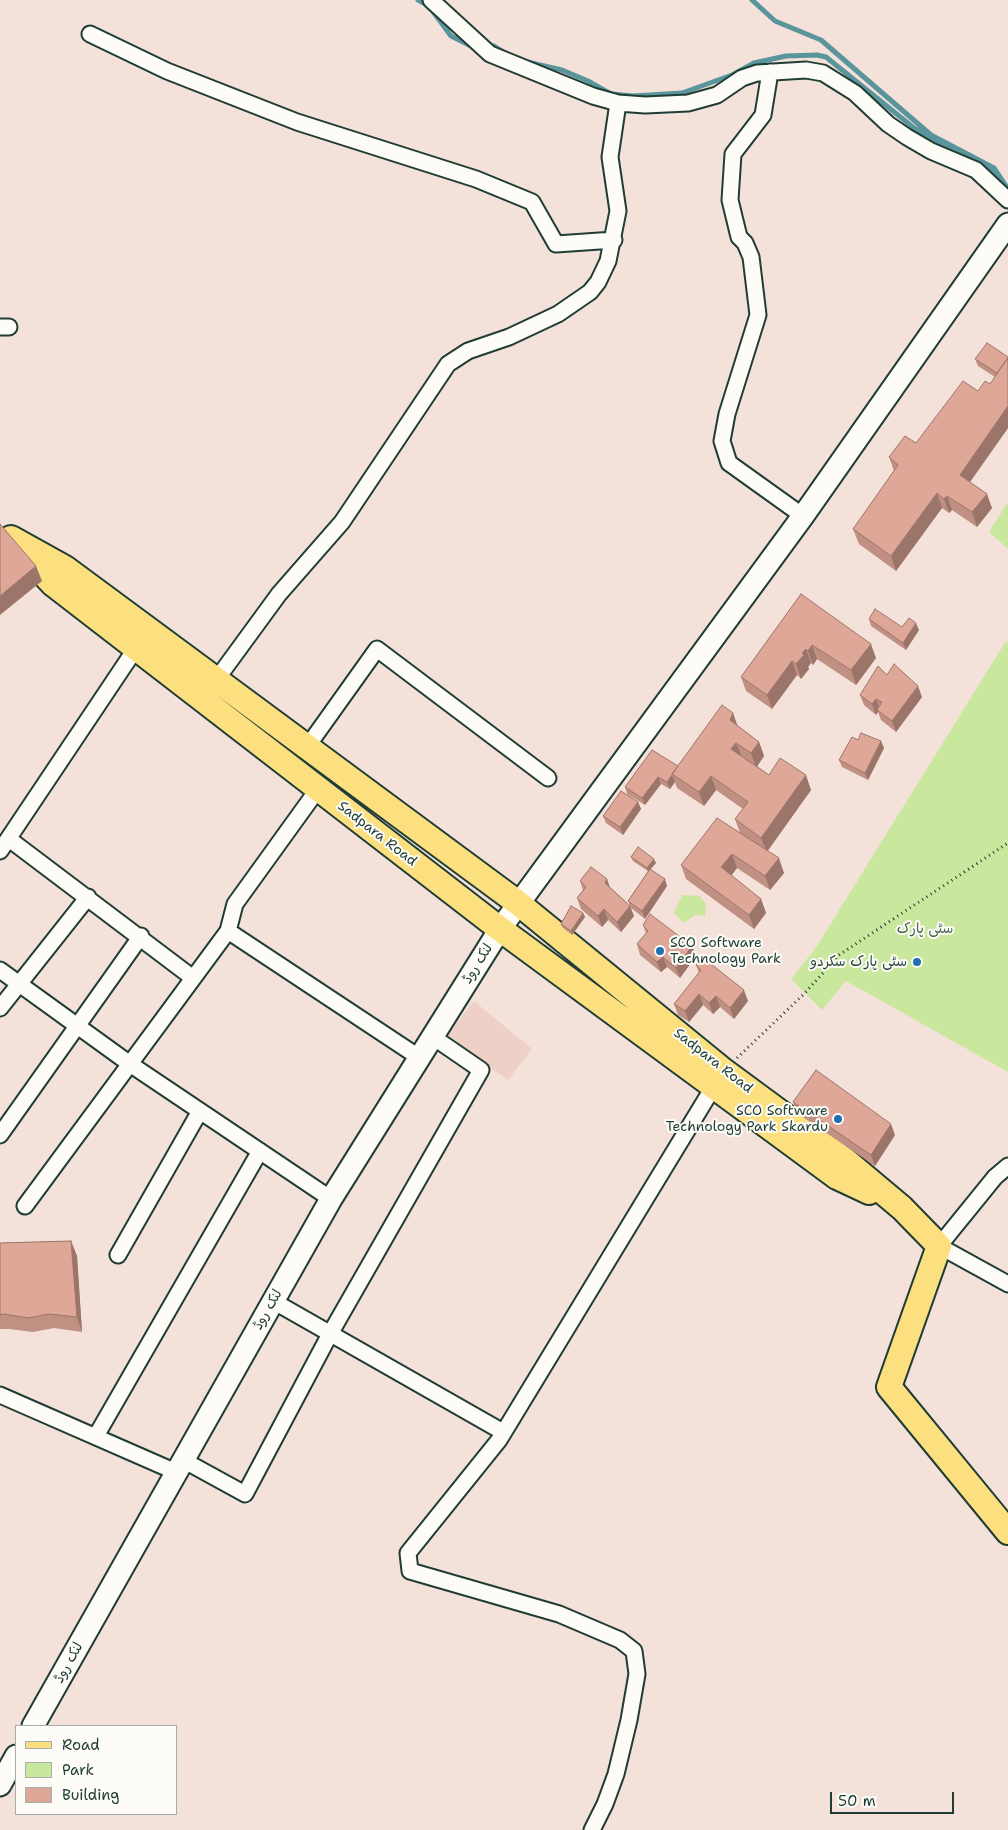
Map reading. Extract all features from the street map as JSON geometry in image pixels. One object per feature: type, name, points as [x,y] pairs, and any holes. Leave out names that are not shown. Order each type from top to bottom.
[{"type":"main road","name":"لنک روڈ","points":[[34,1725],[332,1199],[500,929],[802,516],[1008,224]]},
{"type":"main road","name":"Sadpara Road","points":[[5,532],[65,568],[518,903],[719,1079],[837,1177],[902,1208],[939,1246]]},
{"type":"main road","name":"Sadpara Road","points":[[5,532],[53,584],[500,929],[719,1079]]},
{"type":"main road","points":[[939,1246],[888,1387],[1008,1532]]},
{"type":"main road","points":[[0,1785],[15,1758]]},
{"type":"street","points":[[432,0],[490,54],[593,96],[618,103],[645,105],[704,100],[727,90],[742,78],[757,73],[806,70],[830,75],[855,93],[888,124],[931,151],[976,170],[1008,200]]},
{"type":"street","points":[[90,34],[167,71],[297,122],[476,179],[532,202],[556,244],[614,240]]},
{"type":"street","points":[[770,72],[763,115],[733,154],[730,200],[739,237],[745,243],[750,257],[758,315],[727,414],[722,441],[729,462],[802,516]]},
{"type":"street","points":[[203,700],[279,594],[342,522],[448,364],[468,351],[509,337],[575,304],[590,292],[598,282],[608,261],[614,240],[618,211],[610,157],[618,103]]},
{"type":"street","points":[[136,648],[5,845],[88,897],[193,978]]},
{"type":"street","points":[[307,747],[377,649],[548,778]]},
{"type":"street","points":[[25,1206],[228,931],[235,904],[318,788]]},
{"type":"street","points":[[0,1008],[88,897]]},
{"type":"street","points":[[228,931],[420,1058]]},
{"type":"street","points":[[0,1135],[141,936]]},
{"type":"street","points":[[0,970],[130,1064],[332,1199]]},
{"type":"street","points":[[0,1395],[96,1436],[180,1466],[245,1494],[330,1334],[481,1070],[433,1037]]},
{"type":"street","points":[[592,1830],[605,1804],[616,1774],[629,1720],[637,1674],[634,1651],[620,1640],[559,1614],[410,1571],[408,1553],[503,1432],[719,1079]]},
{"type":"street","points":[[118,1255],[200,1111]]},
{"type":"street","points":[[96,1436],[260,1151]]},
{"type":"street","points":[[1008,1166],[995,1177],[939,1246],[1008,1284]]},
{"type":"street","points":[[273,1301],[503,1432]]},
{"type":"path","points":[[719,1079],[805,993],[839,955],[1008,843]]},
{"type":"shaded area","points":[[474,1001],[532,1049],[508,1080],[446,1037]]},
{"type":"green space","points":[[1008,502],[1008,549],[989,532]]},
{"type":"green space","name":"سٹی پارک","points":[[1006,641],[1008,643],[1008,1072],[846,981],[822,1010],[791,979],[815,949]]},
{"type":"green space","points":[[682,895],[700,896],[706,904],[705,916],[695,915],[684,923],[674,913]]},
{"type":"building","points":[[987,343],[1008,357],[997,373],[975,359]]},
{"type":"building","points":[[1007,359],[1008,406],[960,475],[987,494],[972,512],[947,496],[944,499],[937,493],[891,556],[853,529],[898,465],[889,457],[905,436],[916,443],[963,381],[978,391],[985,381],[990,384]]},
{"type":"building","points":[[0,524],[36,566],[0,596]]},
{"type":"building","points":[[801,594],[871,644],[851,670],[812,645],[808,651],[806,649],[802,653],[804,655],[796,664],[792,661],[767,695],[741,677]]},
{"type":"building","points":[[875,609],[902,627],[909,618],[916,623],[903,643],[869,619]]},
{"type":"building","points":[[894,664],[918,686],[892,721],[877,710],[882,702],[876,699],[872,704],[860,695],[878,666],[887,675]]},
{"type":"building","points":[[722,705],[733,713],[730,720],[759,742],[751,753],[736,743],[731,749],[769,775],[780,758],[806,775],[761,838],[735,819],[748,802],[711,776],[699,792],[672,774]]},
{"type":"building","points":[[861,733],[881,741],[865,773],[839,760],[852,737],[858,740]]},
{"type":"building","points":[[652,750],[678,766],[667,782],[658,777],[642,798],[625,787]]},
{"type":"building","points":[[621,791],[638,802],[620,827],[603,816]]},
{"type":"building","points":[[717,818],[779,858],[765,876],[732,854],[721,867],[761,899],[749,915],[681,865]]},
{"type":"building","points":[[638,847],[654,859],[647,868],[631,857]]},
{"type":"building","points":[[591,867],[607,879],[605,883],[630,906],[617,922],[604,909],[598,916],[577,898],[586,887],[580,881]]},
{"type":"building","points":[[650,869],[665,879],[642,911],[628,901]]},
{"type":"building","points":[[571,906],[583,913],[571,931],[561,924]]},
{"type":"building","points":[[650,914],[692,946],[676,968],[663,957],[657,962],[637,944],[648,931],[643,925]]},
{"type":"building","points":[[702,957],[744,990],[730,1008],[716,996],[709,1003],[699,994],[685,1011],[674,1004],[701,970],[696,965]]},
{"type":"building","name":"SCO Software Technology Park Skardu","points":[[816,1070],[891,1124],[871,1155],[793,1102]]},
{"type":"building","points":[[71,1241],[77,1317],[49,1314],[28,1318],[0,1315],[0,1243]]},
{"type":"waterway","points":[[418,0],[429,6],[451,36],[471,46]]},
{"type":"waterway","points":[[752,0],[775,21],[821,40],[931,135],[994,168],[1008,189]]},
{"type":"waterway","points":[[494,46],[505,53]]},
{"type":"waterway","points":[[527,62],[562,70],[588,81],[611,94],[633,96],[682,93],[732,75],[754,63],[786,56],[817,55],[826,57],[914,128],[959,155]]},
{"type":"waterway","points":[[980,166],[999,176]]},
{"type":"place","name":"SCO Software Technology Park","points":[[660,951]]},
{"type":"place","name":"سٹی پارک سکردو","points":[[917,962]]},
{"type":"place","name":"SCO Software Technology Park Skardu","points":[[838,1119]]}]
